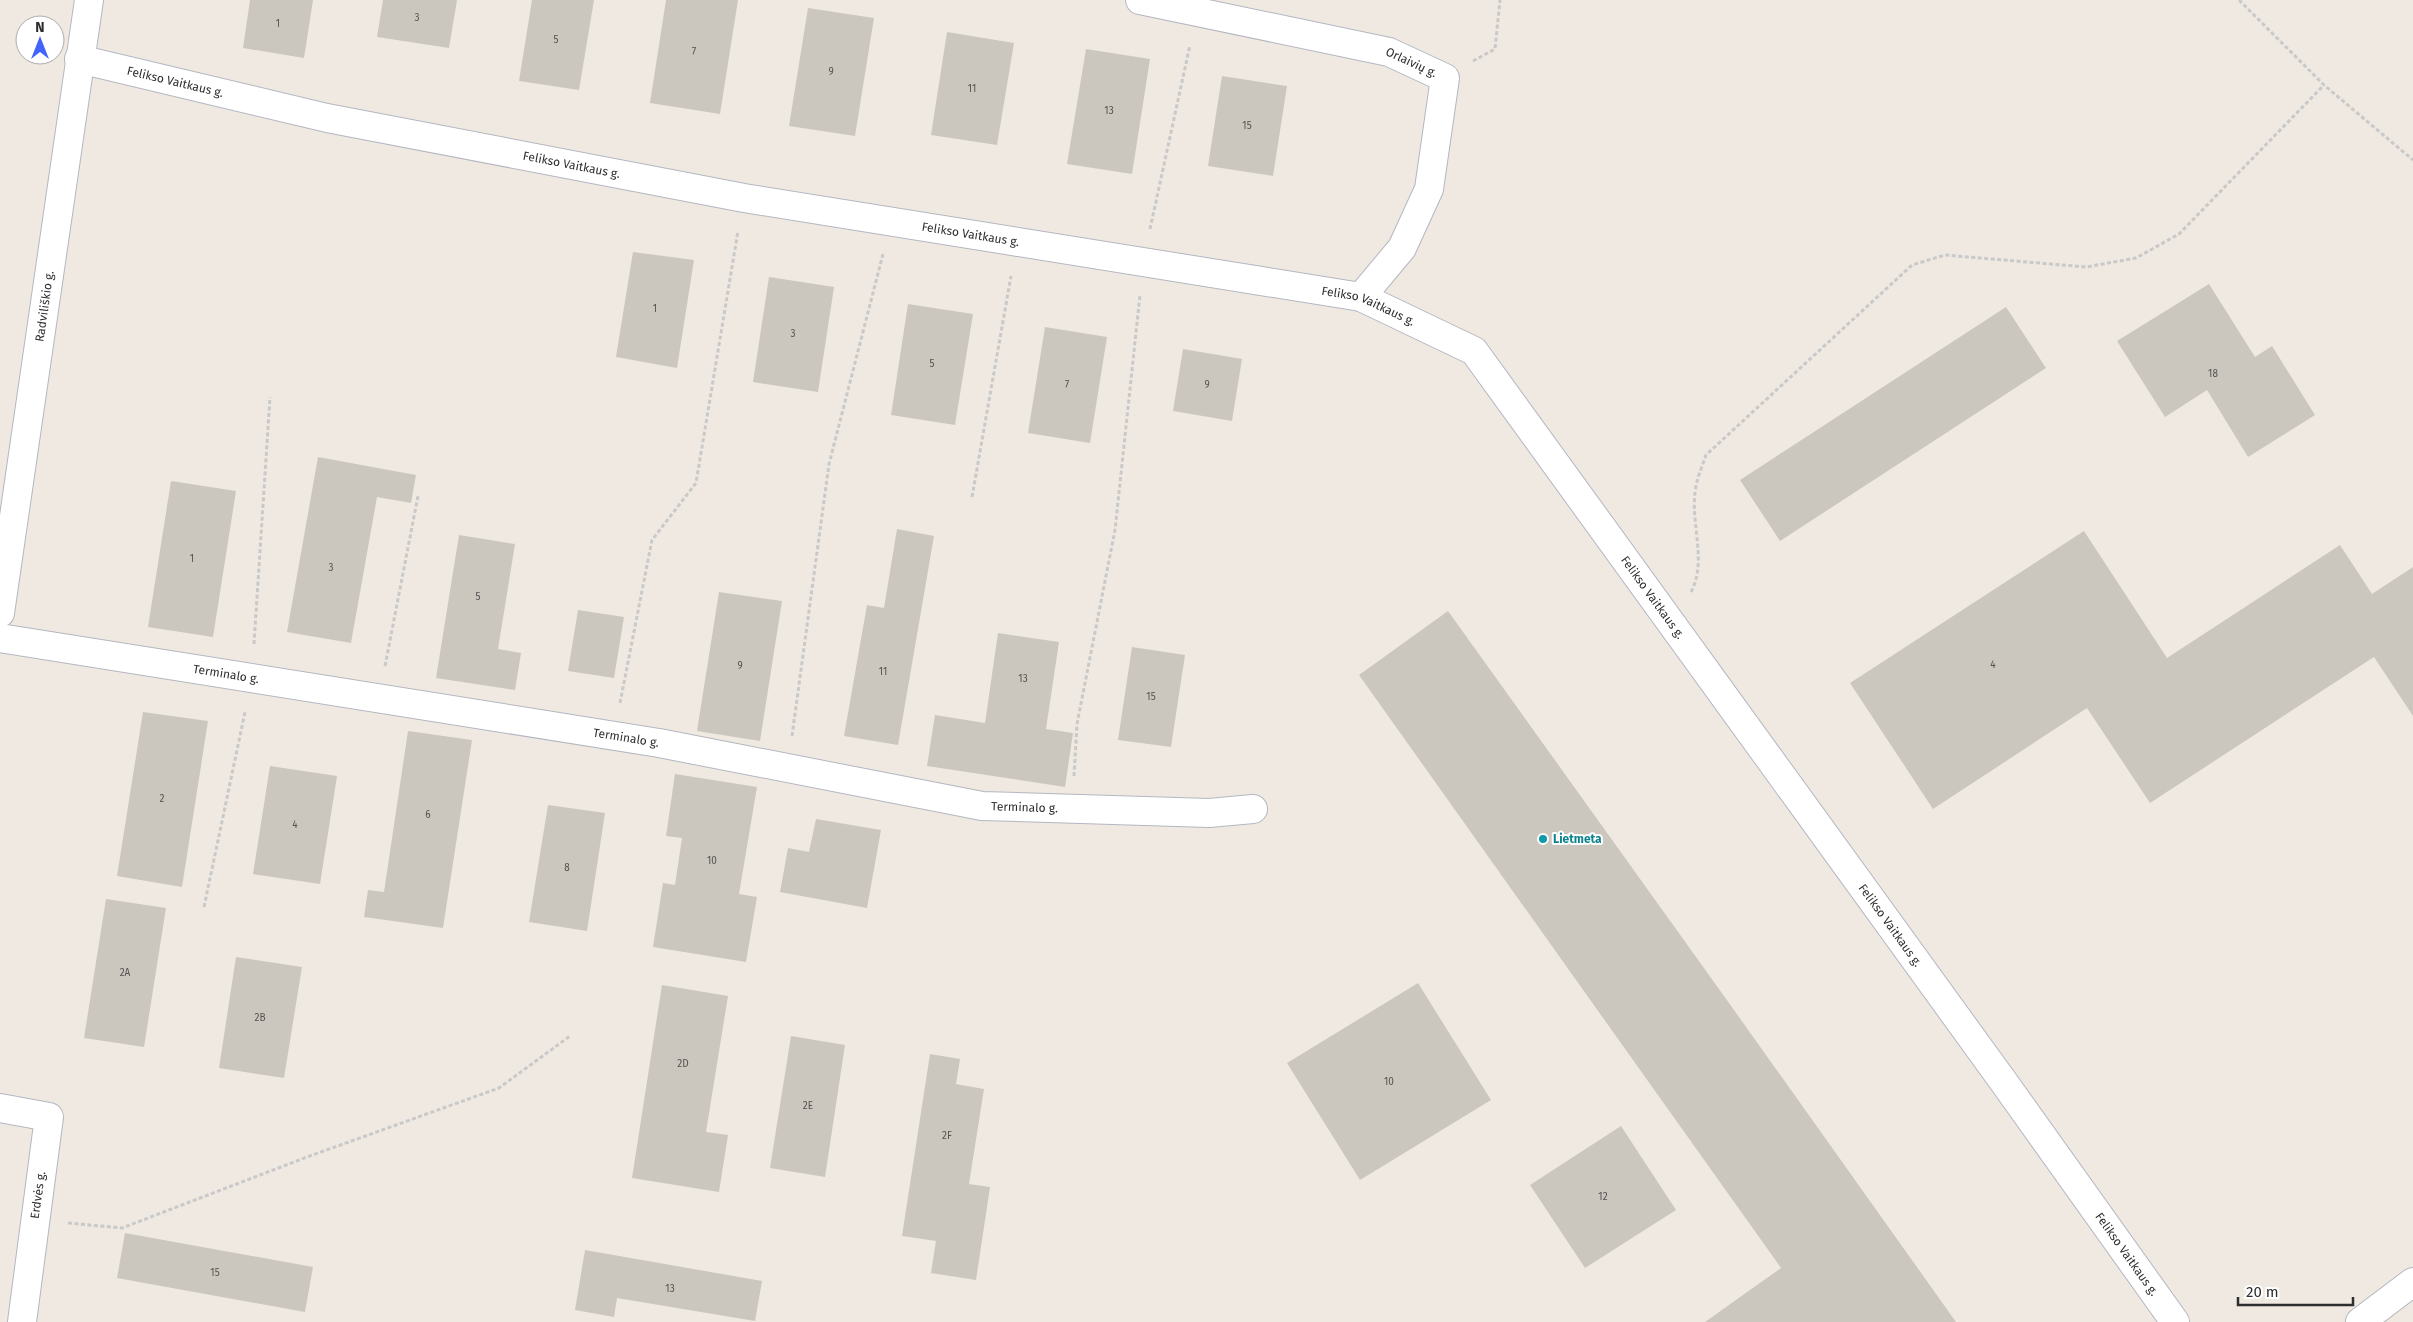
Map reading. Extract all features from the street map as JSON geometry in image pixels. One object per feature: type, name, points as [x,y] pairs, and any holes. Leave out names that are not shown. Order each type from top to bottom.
[{"type":"street","name":"Radviliškio g.","points":[[0,613],[38,366],[79,59],[89,0]]},
{"type":"street","name":"Orlaivių g.","points":[[1140,0],[1389,52],[1444,78],[1429,189],[1402,248],[1361,297]]},
{"type":"street","name":"Felikso Vaitkaus g.","points":[[79,59],[327,118],[744,198],[1361,297],[1474,351],[2175,1322]]},
{"type":"street","name":"Terminalo g.","points":[[0,638],[614,736],[982,806],[1210,813],[1253,809]]},
{"type":"street","name":"Erdvės g.","points":[[0,1108],[49,1117],[22,1322]]},
{"type":"street","points":[[2360,1322],[2413,1282]]},
{"type":"path","points":[[1444,78],[1495,49],[1500,0]]},
{"type":"path","points":[[2239,0],[2324,85],[2413,160]]},
{"type":"path","points":[[1072,809],[1077,724],[1115,530],[1143,262],[1198,12]]},
{"type":"path","points":[[1674,626],[1695,585],[1698,555],[1695,492],[1706,455],[1912,265],[1945,255],[2086,267],[2136,258],[2179,234],[2324,85]]},
{"type":"path","points":[[614,736],[652,540],[696,484],[744,198]]},
{"type":"path","points":[[788,768],[829,464],[891,222]]},
{"type":"path","points":[[972,497],[1017,242]]},
{"type":"path","points":[[379,698],[418,496]]},
{"type":"path","points":[[35,1219],[122,1228],[307,1157],[499,1088],[570,1036]]},
{"type":"building","points":[[250,0],[313,0],[304,58],[243,48]]},
{"type":"building","points":[[383,0],[457,0],[449,48],[377,37]]},
{"type":"building","points":[[532,0],[594,0],[579,90],[519,81]]},
{"type":"building","points":[[666,0],[738,0],[720,114],[650,103]]},
{"type":"building","points":[[808,8],[874,18],[855,136],[789,126]]},
{"type":"building","points":[[947,32],[1014,43],[997,145],[931,135]]},
{"type":"building","points":[[1086,49],[1150,59],[1132,174],[1067,164]]},
{"type":"building","points":[[1222,76],[1287,86],[1273,176],[1208,166]]},
{"type":"building","points":[[633,252],[694,260],[677,368],[616,357]]},
{"type":"building","points":[[769,277],[834,287],[818,392],[753,382]]},
{"type":"building","points":[[2209,284],[2255,357],[2272,346],[2315,415],[2248,457],[2207,390],[2165,417],[2117,341]]},
{"type":"building","points":[[908,304],[973,314],[955,425],[891,415]]},
{"type":"building","points":[[2006,307],[2046,368],[1780,541],[1740,480]]},
{"type":"building","points":[[1045,327],[1107,337],[1090,443],[1028,433]]},
{"type":"building","points":[[1183,349],[1242,359],[1232,421],[1173,411]]},
{"type":"building","points":[[318,457],[416,475],[411,503],[377,497],[351,643],[287,632]]},
{"type":"building","points":[[171,481],[236,491],[213,637],[148,627]]},
{"type":"building","points":[[897,529],[934,536],[898,745],[844,736],[867,605],[884,608]]},
{"type":"building","points":[[2084,531],[2167,658],[2340,545],[2372,594],[2413,567],[2413,716],[2374,657],[2150,803],[2087,708],[1933,809],[1850,683]]},
{"type":"building","points":[[459,535],[515,544],[498,649],[521,653],[515,690],[436,678]]},
{"type":"building","points":[[719,592],[782,601],[760,741],[697,731]]},
{"type":"building","points":[[578,610],[624,617],[614,678],[568,671]]},
{"type":"building","points":[[1448,611],[1956,1322],[1705,1322],[1781,1268],[1359,675]]},
{"type":"building","points":[[998,633],[1059,642],[1046,729],[1073,733],[1065,787],[927,766],[935,715],[985,723]]},
{"type":"building","points":[[1132,647],[1185,655],[1171,747],[1118,740]]},
{"type":"building","points":[[143,712],[208,721],[182,887],[117,876]]},
{"type":"building","points":[[408,731],[472,740],[443,928],[364,917],[368,890],[384,892]]},
{"type":"building","points":[[270,766],[337,776],[320,884],[253,874]]},
{"type":"building","points":[[675,774],[757,787],[739,894],[757,897],[746,962],[653,947],[663,883],[675,885],[682,838],[666,836]]},
{"type":"building","points":[[548,805],[605,813],[587,931],[529,922]]},
{"type":"building","points":[[816,819],[881,830],[867,908],[780,892],[788,848],[809,852]]},
{"type":"building","points":[[106,899],[166,908],[144,1047],[84,1038]]},
{"type":"building","points":[[236,957],[302,967],[284,1078],[219,1068]]},
{"type":"building","points":[[1418,983],[1491,1100],[1360,1180],[1287,1063]]},
{"type":"building","points":[[662,985],[728,996],[706,1132],[728,1135],[719,1192],[632,1178]]},
{"type":"building","points":[[791,1036],[845,1045],[825,1177],[770,1168]]},
{"type":"building","points":[[930,1054],[960,1059],[956,1084],[984,1089],[969,1184],[990,1187],[976,1280],[931,1273],[936,1241],[902,1236]]},
{"type":"building","points":[[1621,1126],[1676,1210],[1585,1268],[1530,1185]]},
{"type":"building","points":[[125,1233],[313,1267],[305,1312],[117,1278]]},
{"type":"building","points":[[585,1250],[762,1281],[755,1321],[617,1298],[614,1317],[575,1310]]},
{"type":"place","name":"Lietmeta","points":[[1543,839]]}]
